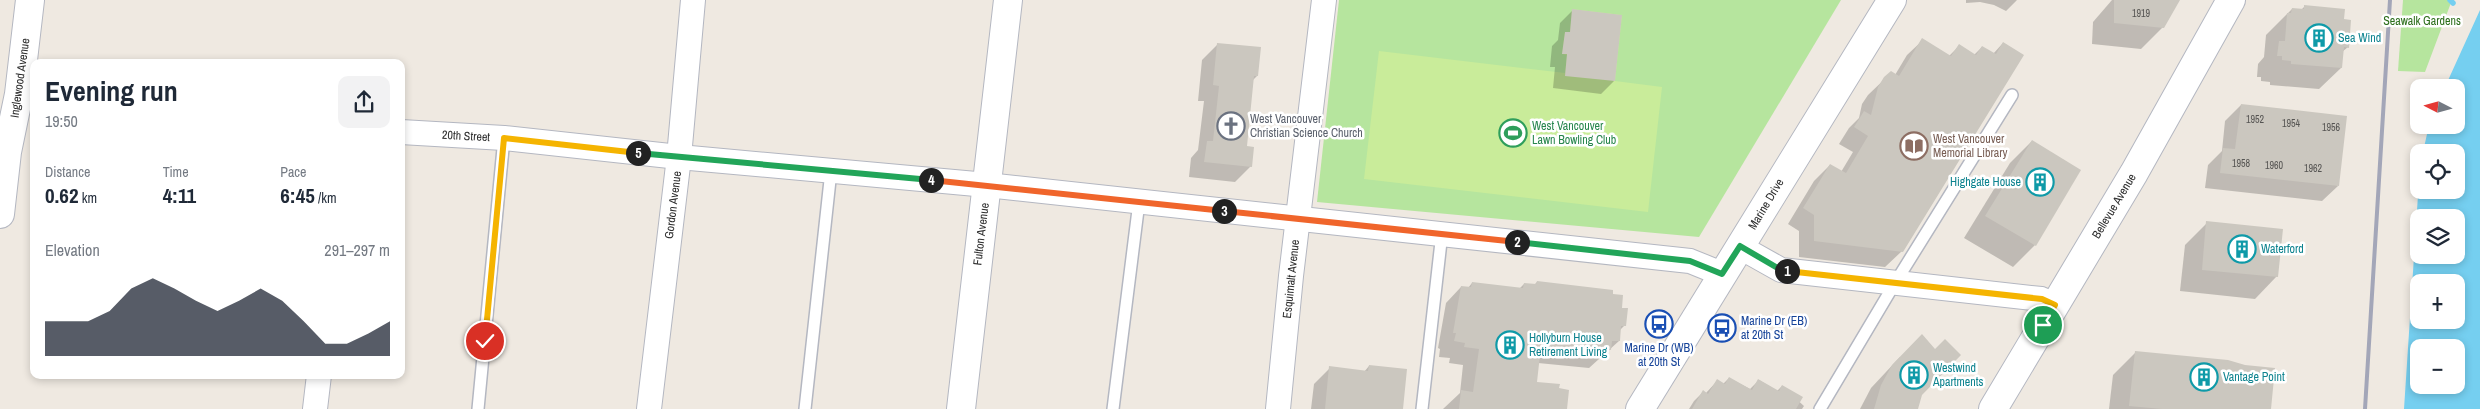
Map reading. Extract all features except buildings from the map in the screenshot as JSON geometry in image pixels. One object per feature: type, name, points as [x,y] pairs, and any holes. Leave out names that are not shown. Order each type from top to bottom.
[{"type":"street","name":"Inglewood Avenue","points":[[0,214],[3,152],[27,94],[30,0]]},
{"type":"street","name":"Gordon Avenue","points":[[649,409],[679,157],[693,0]]},
{"type":"street","name":"Fulton Avenue","points":[[961,409],[1008,0]]},
{"type":"street","name":"Esquimalt Avenue","points":[[1278,409],[1324,0]]},
{"type":"street","name":"Marine Drive","points":[[1640,409],[1892,0]]},
{"type":"street","name":"Bellevue Avenue","points":[[1993,409],[2134,173],[2231,0]]},
{"type":"street","name":"20th Street","points":[[405,132],[504,138],[679,157],[986,184],[1690,261],[1722,274]]},
{"type":"street","points":[[1740,246],[1781,270],[2042,299],[2055,305]]},
{"type":"street","points":[[315,409],[319,379]]},
{"type":"lane","points":[[1820,409],[1895,283],[2012,95]]},
{"type":"lane","points":[[478,409],[504,138]]},
{"type":"lane","points":[[805,409],[831,171]]},
{"type":"lane","points":[[1114,409],[1139,202]]},
{"type":"lane","points":[[1422,409],[1442,234]]},
{"type":"green space","points":[[1339,0],[1841,0],[1699,237],[1317,202]]},
{"type":"green space","name":"Seawalk Gardens","points":[[2403,0],[2452,0],[2425,72],[2398,71]]},
{"type":"green space","name":"West Vancouver Lawn Bowling Club","points":[[1572,9],[1622,15],[1615,81],[1662,87],[1648,212],[1364,179],[1379,51],[1565,73],[1567,55],[1562,54],[1565,32],[1570,32]]},
{"type":"water","points":[[2480,10],[2480,409],[2404,409],[2410,317],[2410,329],[2465,329],[2465,274],[2413,274],[2413,264],[2465,264],[2465,209],[2417,209],[2418,199],[2465,199],[2465,144],[2425,144],[2427,134],[2465,134],[2465,79],[2449,79]]},
{"type":"waterway","points":[[2450,0],[2453,3]]},
{"type":"railway","points":[[2365,409],[2390,0]]},
{"type":"place","name":"Sea Wind","points":[[2319,38]]},
{"type":"place","name":"West Vancouver Christian Science Church","points":[[1231,126]]},
{"type":"place","name":"West Vancouver Lawn Bowling Club","points":[[1513,133]]},
{"type":"place","name":"West Vancouver Memorial Library","points":[[1914,146]]},
{"type":"place","name":"Highgate House","points":[[2040,182]]},
{"type":"place","name":"Waterford","points":[[2242,249]]},
{"type":"place","name":"Marine Dr (WB) at 20th St","points":[[1659,324]]},
{"type":"place","name":"Marine Dr (EB) at 20th St","points":[[1722,328]]},
{"type":"place","name":"Hollyburn House Retirement Living","points":[[1510,345]]},
{"type":"place","name":"Westwind Apartments","points":[[1914,375]]},
{"type":"place","name":"Vantage Point","points":[[2204,377]]},
{"type":"route","points":[[485,341],[504,138],[679,157],[986,184],[1690,261],[1722,274],[1740,246],[1781,270],[2042,299],[2055,305],[2043,325]]}]
